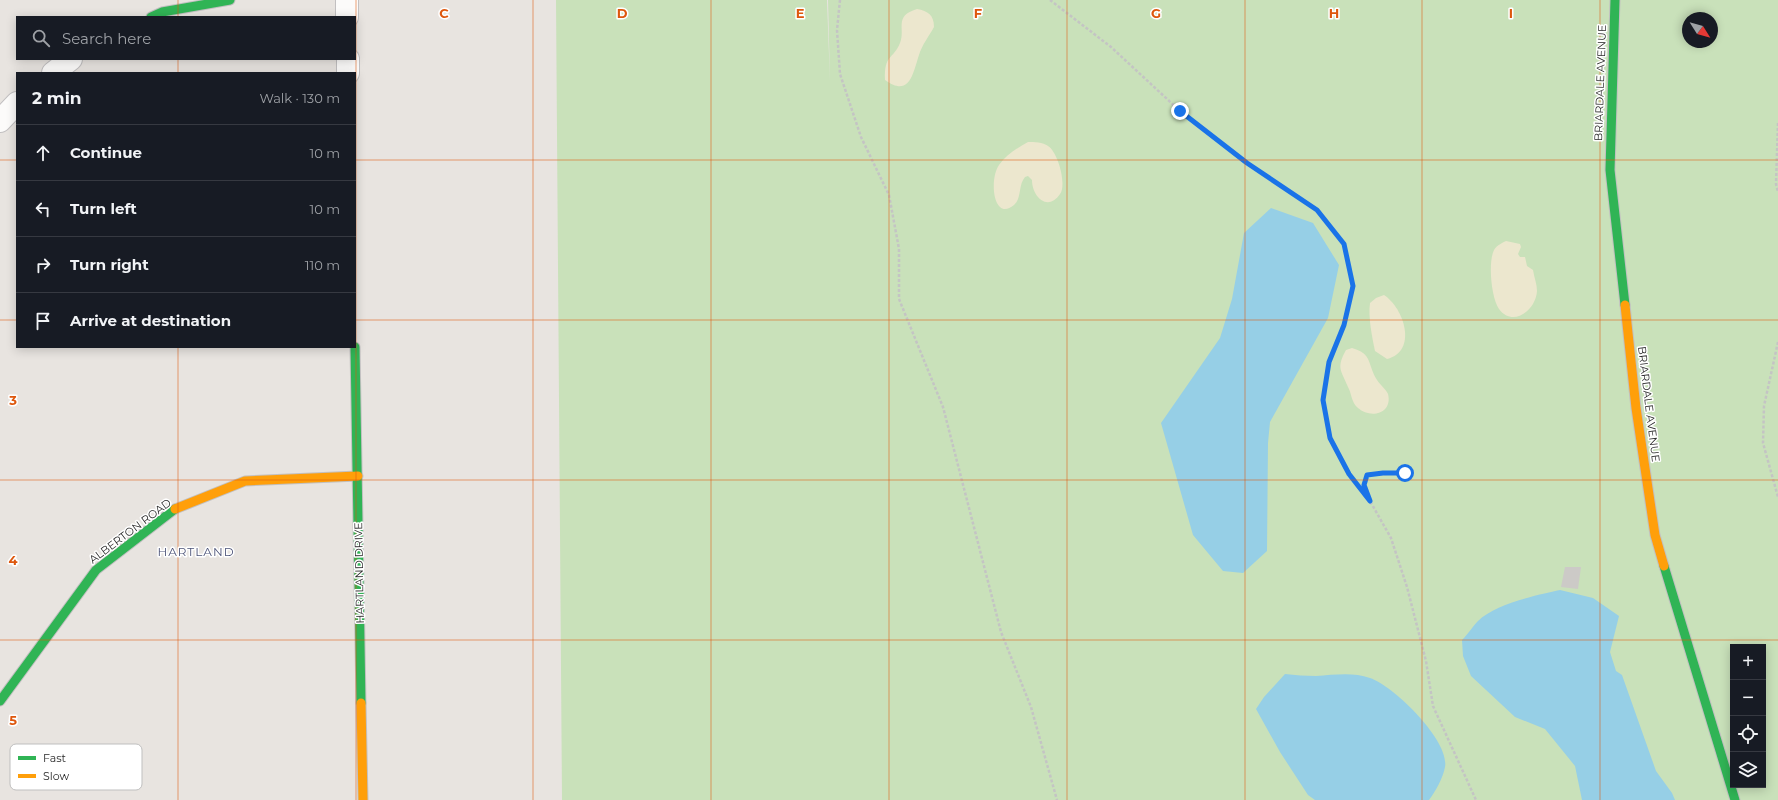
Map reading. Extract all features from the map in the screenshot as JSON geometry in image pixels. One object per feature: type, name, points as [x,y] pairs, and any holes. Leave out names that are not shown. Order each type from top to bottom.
[{"type":"street","points":[[153,16],[162,12],[230,0]]},
{"type":"street","points":[[347,0],[347,16]]},
{"type":"street","name":"BRIARDALE AVENUE","points":[[1615,0],[1610,170],[1636,408],[1655,536],[1735,800]]},
{"type":"street","points":[[54,72],[70,60]]},
{"type":"street","points":[[348,60],[348,72]]},
{"type":"street","points":[[0,121],[16,104]]},
{"type":"street","name":"HARTLAND DRIVE","points":[[355,348],[363,800]]},
{"type":"street","name":"ALBERTON ROAD","points":[[0,701],[96,570],[173,510],[245,481],[358,476]]},
{"type":"path","points":[[840,0],[837,30],[840,74],[861,137],[889,195],[899,249],[899,299],[943,406],[1001,632],[1031,707],[1057,800]]},
{"type":"path","points":[[1050,0],[1111,47],[1180,111],[1247,163],[1317,210],[1344,244],[1353,286],[1344,325],[1329,362],[1323,400],[1330,438],[1349,474],[1370,501],[1391,538],[1407,587],[1426,661],[1434,706],[1476,800]]},
{"type":"path","points":[[1778,123],[1776,184],[1778,192]]},
{"type":"path","points":[[1778,342],[1764,406],[1763,443],[1778,497]]},
{"type":"path","points":[[1370,501],[1364,485],[1367,475],[1405,473]]},
{"type":"green space","points":[[556,0],[827,0],[830,82],[828,0],[1778,0],[1778,800],[562,800]]},
{"type":"sand","points":[[917,9],[930,14],[933,19],[934,27],[922,48],[909,81],[905,85],[893,85],[885,80],[887,61],[900,43],[902,23],[905,15]]},
{"type":"sand","points":[[1028,142],[1038,142],[1052,149],[1058,161],[1062,176],[1062,190],[1060,194],[1051,202],[1046,202],[1038,197],[1032,180],[1028,176],[1025,177],[1021,184],[1018,199],[1014,205],[1007,209],[1001,208],[997,204],[995,197],[994,180],[996,171],[1005,158]]},
{"type":"sand","points":[[1506,241],[1520,244],[1521,247],[1518,254],[1520,257],[1525,257],[1527,266],[1533,270],[1537,286],[1536,298],[1533,304],[1528,310],[1517,317],[1511,317],[1499,309],[1496,304],[1492,288],[1492,255],[1494,250],[1500,244]]},
{"type":"sand","points":[[1384,295],[1397,309],[1405,329],[1405,339],[1402,347],[1397,354],[1387,359],[1375,351],[1370,314],[1370,303],[1376,298]]},
{"type":"sand","points":[[1352,348],[1359,350],[1367,357],[1377,380],[1388,394],[1389,401],[1387,406],[1379,413],[1374,414],[1363,411],[1356,406],[1353,401],[1340,365],[1346,350]]},
{"type":"water","points":[[1271,208],[1313,223],[1339,265],[1328,318],[1270,422],[1268,443],[1267,551],[1243,573],[1223,571],[1193,535],[1161,423],[1220,338],[1232,299],[1244,233]]},
{"type":"water","points":[[1560,590],[1593,598],[1619,616],[1610,652],[1616,671],[1622,675],[1656,771],[1672,793],[1675,800],[1582,800],[1575,766],[1545,729],[1515,717],[1471,676],[1463,656],[1462,640],[1478,621],[1485,615],[1505,605]]},
{"type":"water","points":[[1285,674],[1316,676],[1350,674],[1364,676],[1380,683],[1406,703],[1430,730],[1439,743],[1444,756],[1445,767],[1442,776],[1429,800],[1315,800],[1308,795],[1280,752],[1256,709],[1264,697]]},
{"type":"building","points":[[1565,567],[1581,567],[1578,589],[1561,587]]},
{"type":"traffic: fast","points":[[153,16],[162,12],[230,0]]},
{"type":"traffic: fast","points":[[1615,0],[1610,170],[1625,305]]},
{"type":"traffic: fast","points":[[355,348],[361,703]]},
{"type":"traffic: fast","points":[[0,701],[96,570],[175,509]]},
{"type":"traffic: fast","points":[[1664,566],[1735,800]]},
{"type":"traffic: slow","points":[[1625,305],[1636,408],[1655,535],[1664,566]]},
{"type":"traffic: slow","points":[[175,509],[245,481],[358,476]]},
{"type":"traffic: slow","points":[[361,703],[363,800]]},
{"type":"district","name":"HARTLAND","points":[[196,551]]},
{"type":"route","points":[[1180,111],[1247,163],[1317,210],[1344,244],[1353,286],[1344,325],[1329,362],[1323,400],[1330,438],[1349,474],[1370,501],[1364,485],[1367,475],[1405,473]]}]
